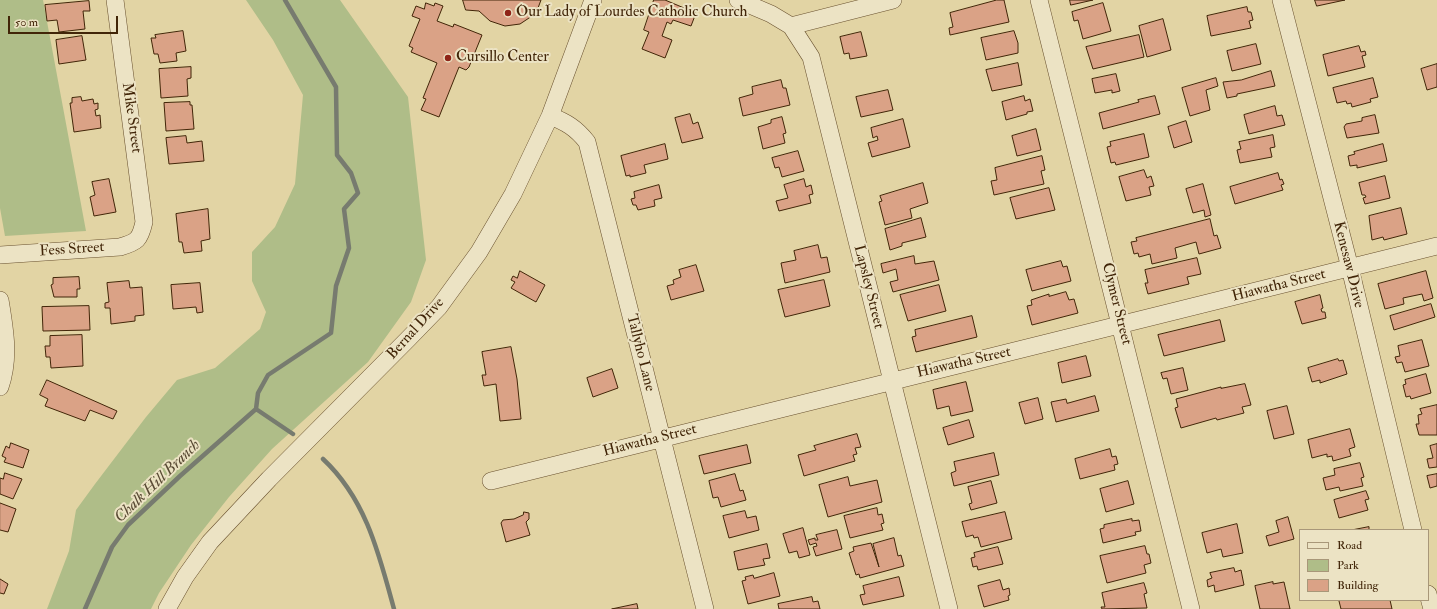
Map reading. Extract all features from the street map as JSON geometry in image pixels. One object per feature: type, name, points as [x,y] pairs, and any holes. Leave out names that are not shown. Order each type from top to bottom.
[{"type":"street","name":"Mike Street","points":[[115,0],[144,222],[141,236]]},
{"type":"street","name":"Bernal Drive","points":[[167,609],[185,577],[210,542],[269,480],[374,376],[439,306],[483,246],[513,194],[550,116],[593,0]]},
{"type":"street","name":"Lapsley Street","points":[[738,0],[771,14],[791,26],[811,57],[949,609]]},
{"type":"street","points":[[791,26],[893,0]]},
{"type":"street","name":"Clymer Street","points":[[1039,0],[1191,609]]},
{"type":"street","name":"Kenesaw Drive","points":[[1281,0],[1350,268],[1413,529]]},
{"type":"street","name":"Tallyho Lane","points":[[550,116],[567,123],[578,130],[587,142],[705,609]]},
{"type":"street","name":"Fess Street","points":[[0,255],[120,247],[134,243],[141,236]]},
{"type":"street","name":"Hiawatha Street","points":[[491,481],[891,380],[1121,326],[1437,246]]},
{"type":"street","points":[[0,300],[6,340],[5,364],[0,388]]},
{"type":"street","points":[[1429,598],[1432,609]]},
{"type":"green space","points":[[0,0],[43,0],[86,231],[5,236],[0,208]]},
{"type":"green space","points":[[246,0],[340,0],[408,97],[426,260],[411,302],[368,362],[272,449],[229,497],[191,545],[159,593],[151,609],[47,609],[69,551],[76,510],[95,484],[146,417],[177,380],[215,368],[260,329],[266,312],[252,281],[252,252],[275,227],[295,184],[303,95],[273,40]]},
{"type":"building","name":"Our Lady of Lourdes Catholic Church","points":[[463,0],[541,0],[538,8],[532,16],[520,24],[505,26],[490,21],[479,11],[466,10]]},
{"type":"building","points":[[654,0],[665,0],[696,13],[691,26],[673,20],[671,24],[667,22],[662,36],[672,40],[665,58],[642,49],[649,32],[644,30]]},
{"type":"building","points":[[997,0],[1004,0],[1009,22],[950,35],[949,28],[953,27],[950,13]]},
{"type":"building","points":[[1070,0],[1093,0],[1071,5]]},
{"type":"building","points":[[1315,0],[1345,0],[1317,6]]},
{"type":"building","points":[[89,1],[90,11],[83,11],[85,29],[59,32],[57,20],[47,21],[45,5]]},
{"type":"building","name":"Cursillo Center","points":[[426,3],[434,6],[435,3],[443,6],[437,21],[453,27],[454,24],[482,35],[469,67],[466,70],[459,67],[439,117],[421,110],[426,99],[423,98],[437,63],[411,52],[413,48],[409,46],[420,19],[412,16],[416,6],[424,9]]},
{"type":"building","points":[[1103,3],[1111,31],[1083,39],[1078,20],[1074,21],[1072,12]]},
{"type":"building","points":[[1247,7],[1248,12],[1251,12],[1253,20],[1249,21],[1251,28],[1211,36],[1207,16]]},
{"type":"building","points":[[1163,19],[1171,50],[1147,57],[1139,26]]},
{"type":"building","points":[[183,31],[186,51],[176,53],[177,61],[160,63],[158,54],[154,54],[151,38],[156,38],[155,35]]},
{"type":"building","points":[[1014,31],[1018,43],[1018,53],[986,60],[981,38]]},
{"type":"building","points":[[861,32],[867,56],[850,59],[849,53],[844,54],[840,37]]},
{"type":"building","points":[[1139,35],[1144,57],[1093,69],[1086,47]]},
{"type":"building","points":[[82,36],[86,60],[59,64],[56,40]]},
{"type":"building","points":[[1256,44],[1261,64],[1232,71],[1227,51]]},
{"type":"building","points":[[1359,46],[1361,52],[1365,51],[1366,55],[1362,56],[1365,67],[1328,76],[1323,55]]},
{"type":"building","points":[[1018,63],[1022,85],[992,91],[986,70]]},
{"type":"building","points":[[1437,64],[1437,87],[1427,90],[1421,69]]},
{"type":"building","points":[[191,67],[191,78],[187,79],[188,96],[161,98],[159,69]]},
{"type":"building","points":[[1271,71],[1275,86],[1237,94],[1237,96],[1227,98],[1223,82],[1241,80]]},
{"type":"building","points":[[1116,74],[1120,91],[1112,93],[1112,90],[1095,93],[1092,79]]},
{"type":"building","points":[[1216,78],[1218,86],[1206,90],[1210,110],[1190,116],[1182,88]]},
{"type":"building","points":[[1373,78],[1378,97],[1370,99],[1371,102],[1352,107],[1351,103],[1347,104],[1346,101],[1337,103],[1333,88]]},
{"type":"building","points":[[781,80],[783,88],[786,88],[790,105],[743,116],[739,98],[753,94],[752,87]]},
{"type":"building","points":[[888,90],[893,110],[861,117],[856,97]]},
{"type":"building","points":[[1024,96],[1025,101],[1030,99],[1033,111],[1006,120],[1002,102]]},
{"type":"building","points":[[1155,96],[1160,114],[1103,129],[1099,113]]},
{"type":"building","points":[[81,97],[82,101],[93,99],[94,104],[98,103],[98,109],[95,110],[96,116],[100,115],[101,128],[74,132],[70,103],[72,103],[72,98]]},
{"type":"building","points":[[190,102],[190,105],[192,105],[194,129],[166,131],[164,103]]},
{"type":"building","points":[[1275,106],[1277,116],[1282,115],[1285,125],[1249,134],[1244,115]]},
{"type":"building","points":[[690,114],[693,124],[698,122],[703,138],[682,143],[675,118]]},
{"type":"building","points":[[1375,115],[1379,133],[1347,138],[1344,127],[1346,124],[1362,121],[1362,118]]},
{"type":"building","points":[[782,117],[786,133],[783,134],[785,143],[763,149],[758,127],[771,123],[771,120]]},
{"type":"building","points":[[903,119],[910,147],[872,157],[868,143],[878,140],[877,136],[873,138],[871,128]]},
{"type":"building","points":[[1186,121],[1192,142],[1174,148],[1168,127]]},
{"type":"building","points":[[1036,129],[1041,150],[1017,156],[1012,136]]},
{"type":"building","points":[[1144,134],[1149,157],[1116,165],[1115,162],[1111,163],[1107,147],[1111,146],[1110,142]]},
{"type":"building","points":[[1273,135],[1275,147],[1270,148],[1272,157],[1240,163],[1237,150],[1241,149],[1239,142]]},
{"type":"building","points":[[186,136],[187,143],[202,141],[204,161],[169,164],[166,138]]},
{"type":"building","points":[[665,144],[668,159],[644,165],[646,173],[630,177],[630,175],[626,176],[621,156]]},
{"type":"building","points":[[1383,144],[1387,161],[1357,168],[1357,165],[1350,166],[1348,156],[1355,154],[1354,152]]},
{"type":"building","points":[[798,151],[804,171],[782,177],[779,167],[775,168],[772,158]]},
{"type":"building","points":[[1042,156],[1045,170],[1041,171],[1044,184],[994,195],[991,181],[997,180],[995,168]]},
{"type":"building","points":[[1144,170],[1147,178],[1151,176],[1154,186],[1149,187],[1151,195],[1126,201],[1119,177]]},
{"type":"building","points":[[1278,173],[1280,180],[1282,179],[1284,184],[1281,185],[1283,190],[1235,204],[1230,187]]},
{"type":"building","points":[[1385,176],[1390,198],[1365,204],[1363,198],[1366,197],[1365,195],[1362,195],[1359,183]]},
{"type":"building","points":[[109,179],[116,212],[94,216],[90,197],[95,195],[92,182]]},
{"type":"building","points":[[804,179],[806,187],[811,185],[813,194],[809,195],[811,203],[779,211],[776,201],[788,198],[784,185]]},
{"type":"building","points":[[923,183],[928,203],[910,209],[912,218],[885,225],[879,202],[882,201],[880,196]]},
{"type":"building","points":[[1203,184],[1211,215],[1205,217],[1204,210],[1193,213],[1186,189]]},
{"type":"building","points":[[659,185],[662,198],[654,200],[655,206],[638,210],[636,205],[633,205],[631,199],[635,198],[634,192]]},
{"type":"building","points":[[1049,188],[1055,210],[1016,219],[1010,198]]},
{"type":"building","points":[[1401,208],[1407,234],[1384,240],[1383,237],[1372,240],[1369,216]]},
{"type":"building","points":[[208,209],[210,239],[201,241],[202,251],[184,253],[182,242],[179,242],[176,214]]},
{"type":"building","points":[[921,218],[926,237],[902,243],[902,246],[890,250],[885,229]]},
{"type":"building","points":[[1210,219],[1214,236],[1217,235],[1221,248],[1199,254],[1196,242],[1175,248],[1177,258],[1152,264],[1150,254],[1139,257],[1138,253],[1134,254],[1131,242],[1137,241],[1136,238]]},
{"type":"building","points":[[818,245],[821,258],[827,257],[830,272],[785,283],[781,263],[796,260],[794,251]]},
{"type":"building","points":[[914,256],[915,264],[934,261],[939,280],[893,292],[890,282],[898,280],[896,269],[883,273],[881,264]]},
{"type":"building","points":[[1197,258],[1201,274],[1187,277],[1189,284],[1148,294],[1145,283],[1148,283],[1145,270]]},
{"type":"building","points":[[1061,261],[1063,267],[1067,266],[1071,281],[1032,291],[1026,270]]},
{"type":"building","points":[[696,265],[704,291],[671,300],[667,286],[674,284],[673,280],[681,277],[679,270]]},
{"type":"building","points":[[520,271],[545,285],[536,302],[511,288],[515,282],[511,280],[513,276],[517,278]]},
{"type":"building","points":[[1426,271],[1433,298],[1424,301],[1422,294],[1403,298],[1404,304],[1385,309],[1378,284]]},
{"type":"building","points":[[79,277],[80,289],[77,289],[77,297],[54,297],[51,285],[53,284],[53,278]]},
{"type":"building","points":[[824,280],[830,306],[785,317],[778,290]]},
{"type":"building","points":[[129,281],[130,288],[142,287],[144,315],[135,316],[135,321],[111,324],[110,308],[105,308],[105,303],[109,302],[107,283]]},
{"type":"building","points":[[200,283],[203,312],[197,313],[196,307],[173,309],[171,285]]},
{"type":"building","points":[[939,285],[946,311],[908,321],[900,295]]},
{"type":"building","points":[[1066,292],[1069,300],[1074,299],[1078,313],[1032,325],[1027,306],[1032,305],[1031,300],[1049,294],[1049,296]]},
{"type":"building","points":[[1320,295],[1323,308],[1321,309],[1322,312],[1325,312],[1326,318],[1302,324],[1295,302]]},
{"type":"building","points":[[1431,304],[1435,317],[1394,330],[1390,316]]},
{"type":"building","points":[[89,306],[90,330],[43,331],[42,307]]},
{"type":"building","points":[[972,316],[977,337],[916,352],[912,337],[916,336],[915,330]]},
{"type":"building","points":[[1220,320],[1225,341],[1164,356],[1158,335]]},
{"type":"building","points":[[82,335],[83,366],[51,368],[50,357],[46,357],[45,346],[50,346],[50,336]]},
{"type":"building","points":[[1422,340],[1429,366],[1405,372],[1402,362],[1397,363],[1395,357],[1400,356],[1398,346]]},
{"type":"building","points":[[511,347],[517,379],[521,419],[500,421],[496,384],[484,386],[482,375],[486,375],[482,352]]},
{"type":"building","points":[[1086,356],[1091,376],[1062,383],[1058,363]]},
{"type":"building","points":[[1338,359],[1339,361],[1343,360],[1347,374],[1320,383],[1320,380],[1312,382],[1308,368]]},
{"type":"building","points":[[1183,368],[1188,390],[1171,394],[1167,378],[1163,379],[1161,373]]},
{"type":"building","points":[[612,369],[618,388],[593,397],[587,378]]},
{"type":"building","points":[[1426,374],[1431,393],[1411,399],[1410,396],[1406,397],[1403,385],[1406,384],[1405,380]]},
{"type":"building","points":[[47,380],[117,411],[113,419],[90,410],[85,421],[45,406],[48,399],[40,395]]},
{"type":"building","points":[[966,382],[973,411],[951,416],[949,406],[937,409],[933,390]]},
{"type":"building","points":[[1245,384],[1251,405],[1242,407],[1244,413],[1217,420],[1216,418],[1181,428],[1175,408],[1178,407],[1176,399],[1221,387]]},
{"type":"building","points":[[1095,396],[1099,411],[1056,422],[1051,402],[1066,399],[1067,403]]},
{"type":"building","points":[[1038,398],[1043,419],[1025,424],[1019,403]]},
{"type":"building","points":[[1437,405],[1437,435],[1419,435],[1416,424],[1419,424],[1418,415],[1422,414],[1420,409]]},
{"type":"building","points":[[1287,406],[1294,434],[1274,439],[1267,411]]},
{"type":"building","points":[[969,420],[974,437],[948,445],[943,428]]},
{"type":"building","points":[[1350,429],[1355,447],[1349,449],[1351,456],[1333,461],[1332,456],[1327,457],[1327,454],[1312,458],[1308,440]]},
{"type":"building","points":[[857,434],[861,447],[855,448],[857,454],[853,455],[855,461],[804,476],[798,455],[816,450],[814,446]]},
{"type":"building","points":[[11,443],[29,450],[23,468],[4,462],[6,458],[2,456],[6,446],[9,448]]},
{"type":"building","points":[[1437,444],[1437,467],[1429,468],[1427,459],[1433,458],[1430,446]]},
{"type":"building","points":[[747,445],[751,463],[704,474],[699,456]]},
{"type":"building","points":[[1110,449],[1112,457],[1116,456],[1118,464],[1114,465],[1115,470],[1080,479],[1075,459]]},
{"type":"building","points":[[994,453],[999,475],[954,486],[951,473],[956,471],[954,462]]},
{"type":"building","points":[[1360,463],[1364,477],[1361,478],[1363,486],[1340,491],[1339,487],[1326,490],[1323,478],[1335,475],[1334,469]]},
{"type":"building","points":[[5,473],[22,479],[13,499],[0,494],[0,478],[3,479]]},
{"type":"building","points":[[735,474],[740,491],[743,490],[746,500],[721,507],[718,497],[713,498],[709,481]]},
{"type":"building","points":[[1437,474],[1437,486],[1430,488],[1427,476]]},
{"type":"building","points":[[848,477],[850,486],[877,480],[882,502],[828,517],[819,485]]},
{"type":"building","points":[[991,481],[997,503],[971,510],[969,504],[972,503],[968,487]]},
{"type":"building","points":[[1128,481],[1134,504],[1106,512],[1100,489]]},
{"type":"building","points":[[1366,491],[1369,499],[1365,500],[1368,510],[1339,518],[1334,500]]},
{"type":"building","points":[[0,503],[16,509],[8,532],[0,530]]},
{"type":"building","points":[[877,508],[878,515],[882,514],[884,523],[881,524],[883,530],[850,538],[844,516]]},
{"type":"building","points":[[745,511],[747,518],[756,516],[759,530],[729,538],[723,516]]},
{"type":"building","points":[[524,512],[529,513],[529,519],[526,522],[530,535],[506,542],[501,523],[503,520],[514,519],[523,515]]},
{"type":"building","points":[[1005,512],[1012,539],[981,547],[978,537],[974,538],[973,535],[966,537],[962,522]]},
{"type":"building","points":[[1288,517],[1294,539],[1269,546],[1266,536],[1279,532],[1276,521]]},
{"type":"building","points":[[1132,519],[1132,521],[1139,520],[1141,531],[1135,532],[1136,535],[1103,543],[1100,529],[1104,528],[1104,525]]},
{"type":"building","points":[[1237,524],[1243,553],[1223,557],[1221,549],[1207,553],[1202,533]]},
{"type":"building","points":[[1369,527],[1369,529],[1358,529]]},
{"type":"building","points":[[803,528],[810,555],[799,558],[797,551],[789,553],[783,534]]},
{"type":"building","points":[[837,530],[842,549],[816,556],[813,547],[817,546],[816,543],[810,545],[808,540],[815,538],[815,540],[818,540],[816,535]]},
{"type":"building","points":[[894,538],[898,556],[901,555],[904,566],[860,578],[859,574],[856,575],[849,553],[854,551],[853,547],[871,543],[879,567],[873,544]]},
{"type":"building","points":[[767,544],[770,558],[763,559],[765,565],[738,570],[734,552]]},
{"type":"building","points":[[1145,546],[1151,563],[1144,565],[1146,573],[1107,583],[1100,556]]},
{"type":"building","points":[[998,547],[1003,564],[978,570],[977,566],[973,567],[971,558],[975,557],[974,553]]},
{"type":"building","points":[[1234,568],[1235,572],[1241,570],[1244,585],[1215,592],[1214,585],[1208,587],[1207,580],[1212,578],[1210,573]]},
{"type":"building","points":[[774,573],[780,596],[748,604],[742,581],[746,580],[745,577],[753,575],[754,578]]},
{"type":"building","points":[[899,577],[904,596],[863,605],[860,595],[865,594],[863,586]]},
{"type":"building","points":[[0,579],[8,584],[4,594],[0,593]]},
{"type":"building","points":[[1000,580],[1003,590],[1009,588],[1009,600],[984,607],[978,586]]},
{"type":"building","points":[[1273,582],[1273,584],[1284,582],[1290,609],[1260,609],[1255,586]]},
{"type":"building","points":[[1144,583],[1147,593],[1144,594],[1147,608],[1102,609],[1101,607],[1105,607],[1102,593]]},
{"type":"building","points":[[812,597],[813,602],[818,601],[820,609],[779,609],[778,604]]},
{"type":"building","points":[[1339,601],[1390,601],[1392,609],[1341,609]]},
{"type":"building","points":[[637,604],[638,609],[612,609]]},
{"type":"waterway","name":"Chalk Hill Branch","points":[[285,0],[336,87],[337,155],[351,173],[358,193],[344,209],[349,248],[336,286],[331,333],[268,375],[258,393],[256,409],[293,434]]},
{"type":"waterway","name":"Chalk Hill Branch","points":[[85,609],[112,547],[128,525],[180,476],[256,409]]},
{"type":"waterway","name":"Chalk Hill Branch","points":[[323,459],[338,475],[350,492],[369,528],[383,568],[394,609]]},
{"type":"place","name":"Our Lady of Lourdes Catholic Church","points":[[508,13]]},
{"type":"place","name":"Cursillo Center","points":[[448,58]]}]
